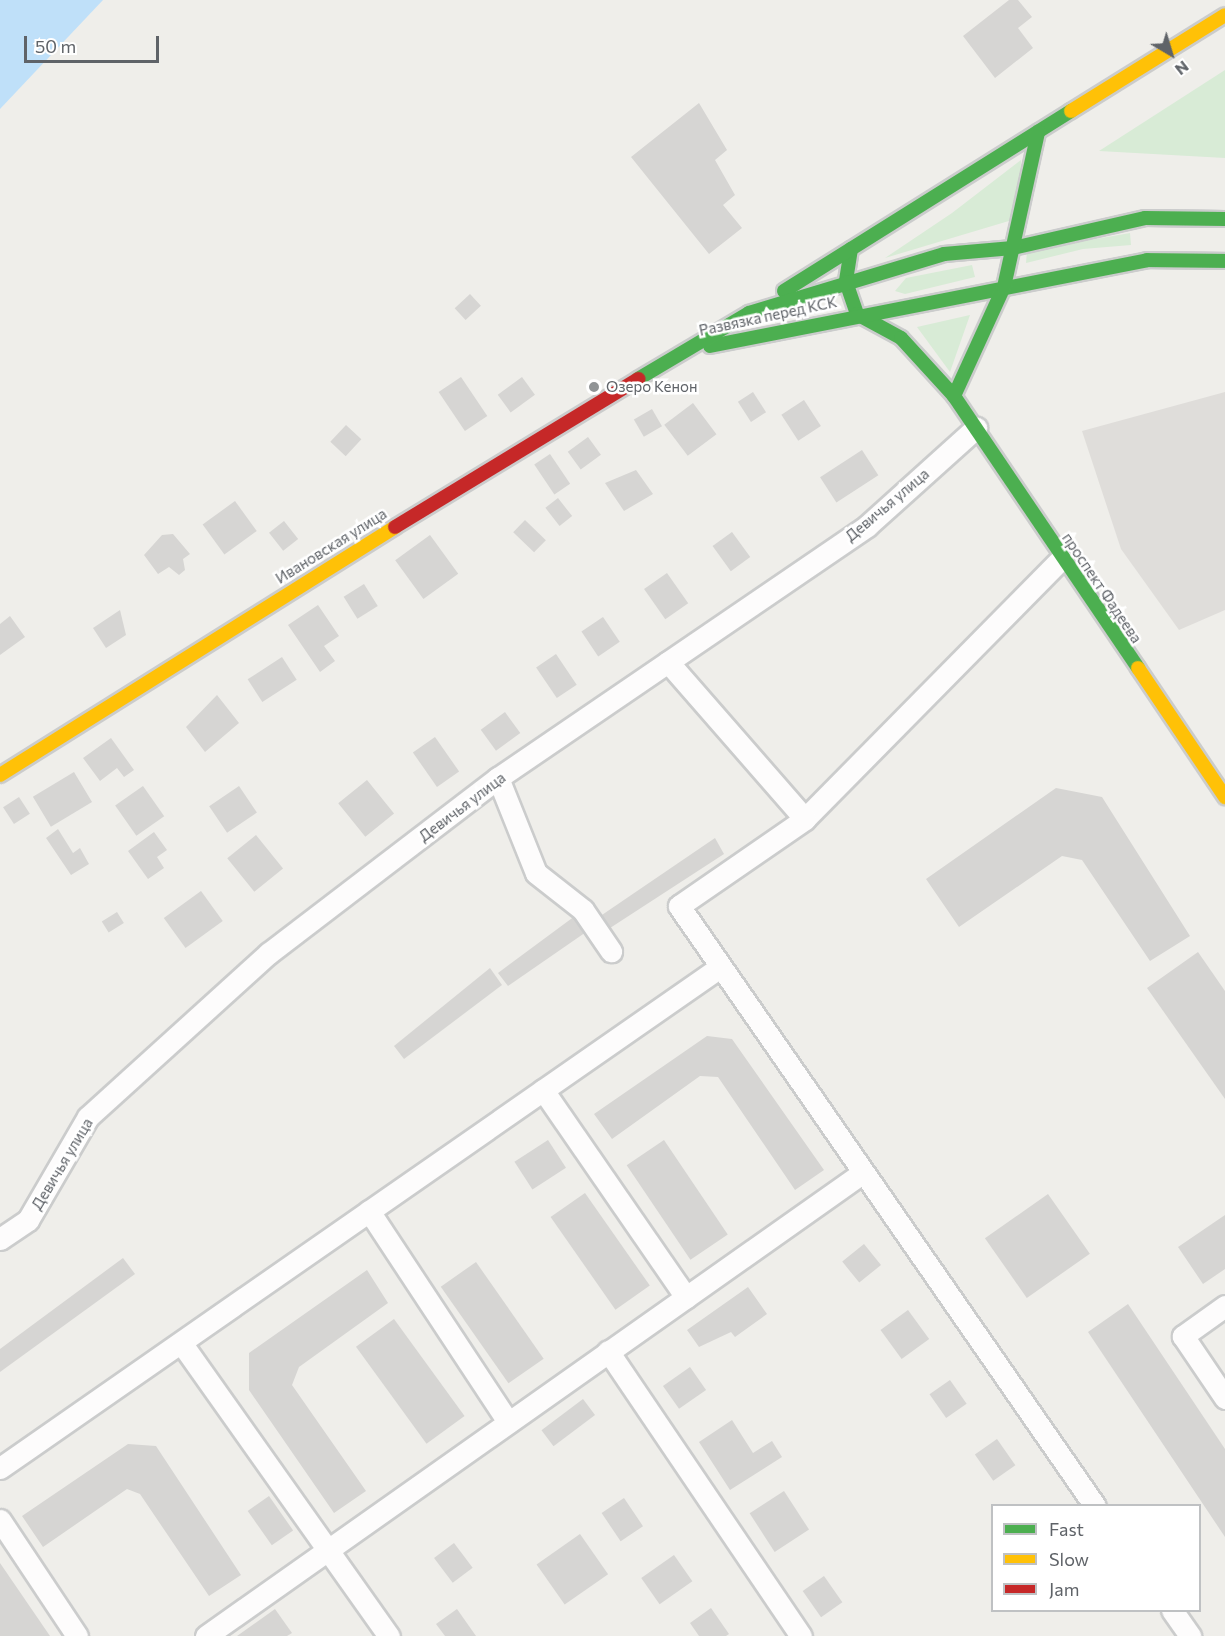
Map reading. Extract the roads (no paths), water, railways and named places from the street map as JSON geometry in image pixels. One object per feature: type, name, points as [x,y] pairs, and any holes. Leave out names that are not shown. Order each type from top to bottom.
[{"type":"main road","points":[[749,313],[1225,15]]},
{"type":"main road","points":[[954,396],[1004,287],[1038,132]]},
{"type":"main road","name":"Развязка перед КСК","points":[[684,352],[749,313],[846,282],[944,255],[1013,249],[1145,218],[1225,219]]},
{"type":"main road","name":"Развязка перед КСК","points":[[850,249],[846,282],[857,314],[901,338],[954,396]]},
{"type":"main road","name":"Развязка перед КСК","points":[[684,352],[857,314],[1147,260],[1225,261]]},
{"type":"main road","name":"Ивановская улица","points":[[0,775],[684,352]]},
{"type":"main road","name":"проспект Фадеева","points":[[954,396],[1225,797]]},
{"type":"street","name":"Девичья улица","points":[[0,1239],[28,1220],[88,1117],[269,953],[498,778],[867,526],[976,428]]},
{"type":"street","points":[[1062,559],[806,819],[679,906],[1094,1504]]},
{"type":"street","points":[[668,662],[806,819]]},
{"type":"street","points":[[498,778],[536,873],[583,910],[611,951]]},
{"type":"street","points":[[0,1468],[182,1344],[720,967]]},
{"type":"street","points":[[543,1090],[686,1297]]},
{"type":"street","points":[[206,1636],[862,1173]]},
{"type":"street","points":[[369,1211],[508,1422]]},
{"type":"street","points":[[1225,1306],[1183,1336],[1225,1398]]},
{"type":"street","points":[[182,1344],[329,1548],[389,1636]]},
{"type":"street","points":[[608,1351],[801,1636]]},
{"type":"street","points":[[0,1520],[77,1636]]},
{"type":"street","points":[[1173,1612],[1190,1636]]},
{"type":"water","points":[[0,0],[103,0],[0,109]]},
{"type":"place","name":"Озеро Кенон","points":[[594,387]]}]
